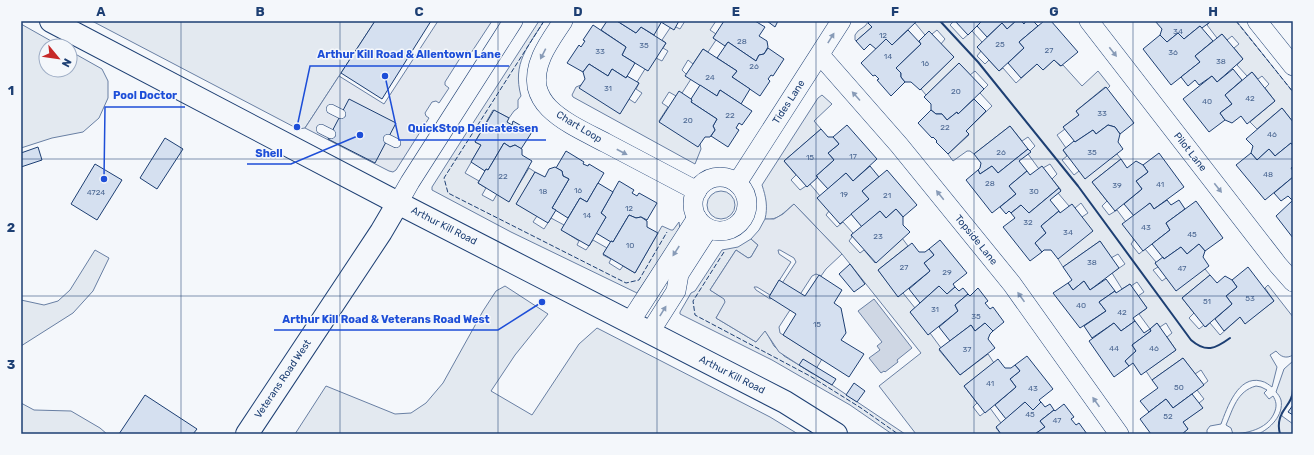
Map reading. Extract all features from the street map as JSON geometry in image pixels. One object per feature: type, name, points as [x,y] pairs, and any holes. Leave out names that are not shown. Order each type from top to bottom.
[{"type":"street","name":"Arthur Kill Road","points":[[51,21],[398,203],[784,402],[836,434]]},
{"type":"street","points":[[398,203],[514,21]]},
{"type":"street","name":"Chart Loop","points":[[563,21],[539,60],[536,76],[540,97],[559,117],[697,191]]},
{"type":"street","name":"Tides Lane","points":[[737,183],[841,21]]},
{"type":"street","name":"Pilot Lane","points":[[1089,21],[1278,265],[1293,282]]},
{"type":"street","points":[[1257,21],[1293,66]]},
{"type":"street","name":"Topside Lane","points":[[820,55],[899,145],[1007,278],[1119,434]]},
{"type":"street","points":[[722,177],[737,183],[743,189],[747,197],[748,206],[746,215],[735,228],[709,226],[694,211],[693,202],[697,191],[706,181],[722,177]]},
{"type":"street","name":"Veterans Road West","points":[[247,434],[381,232],[398,203]]},
{"type":"street","points":[[650,332],[676,291],[688,281],[709,226]]},
{"type":"street","points":[[630,322],[709,226]]},
{"type":"lane","points":[[331,109],[341,114]]},
{"type":"lane","points":[[321,129],[331,134]]},
{"type":"shaded area","points":[[92,21],[375,21],[305,128],[298,129]]},
{"type":"shaded area","points":[[438,21],[492,21],[471,53],[467,51],[464,52],[445,82],[445,85],[449,88],[439,103],[436,101],[432,102],[425,113],[429,118],[396,170],[393,172],[389,171],[305,128],[339,76],[384,104]]},
{"type":"shaded area","points":[[539,21],[544,21],[527,47],[520,65],[519,84],[521,96],[518,100],[518,108],[509,118],[493,110],[475,142],[481,145],[465,173],[479,181],[478,183],[486,188],[482,195],[493,201],[497,194],[509,201],[529,168],[535,172],[517,204],[537,216],[533,222],[544,229],[551,218],[564,225],[562,230],[579,241],[577,245],[586,250],[593,240],[607,248],[603,255],[611,259],[609,263],[620,270],[623,266],[635,273],[662,226],[673,230],[679,222],[680,229],[637,293],[511,232],[432,190],[432,187],[467,132],[471,129],[473,123]]},
{"type":"shaded area","points":[[685,21],[716,21],[710,30],[716,34],[713,38],[716,40],[708,52],[703,49],[693,64],[688,60],[682,70],[691,79],[682,93],[676,96],[669,92],[662,103],[668,107],[659,121],[700,144],[701,149],[695,164],[573,97],[572,95],[576,87],[581,85],[620,113],[629,99],[635,103],[642,93],[636,89],[639,83],[637,82],[645,69],[656,58],[662,61],[668,51],[663,48],[666,43],[662,40],[670,28],[676,27],[680,29]]},
{"type":"shaded area","points":[[869,21],[872,27],[856,41],[855,35]]},
{"type":"shaded area","points":[[917,21],[954,21],[950,25],[963,39],[972,31],[982,42],[977,47],[981,51],[977,56],[985,64],[989,60],[999,71],[1003,68],[1016,83],[1037,64],[1043,70],[1054,60],[1060,66],[1063,65],[1082,86],[1098,71],[1110,86],[1107,89],[1105,87],[1076,111],[1079,115],[1063,127],[1065,129],[1057,135],[1066,148],[1063,150],[1067,156],[1062,160],[1074,175],[1079,171],[1117,154],[1121,159],[1092,182],[1107,201],[1102,206],[1109,215],[1117,210],[1126,222],[1134,240],[1131,244],[1139,254],[1145,249],[1156,262],[1155,263],[1158,267],[1153,270],[1162,281],[1166,278],[1205,269],[1210,275],[1182,298],[1194,313],[1189,318],[1199,329],[1204,325],[1206,327],[1210,323],[1220,335],[1240,317],[1245,323],[1274,301],[1265,288],[1268,285],[1293,317],[1293,355],[1284,357],[1276,351],[1270,355],[1277,367],[1272,387],[1261,381],[1253,380],[1246,383],[1240,388],[1230,402],[1221,424],[1210,426],[1207,430],[1207,434],[1182,434],[1188,429],[1183,422],[1202,408],[1199,403],[1204,399],[1197,390],[1208,381],[1201,370],[1195,374],[1183,358],[1152,380],[1146,371],[1176,350],[1167,337],[1172,333],[1166,323],[1160,327],[1157,323],[1150,329],[1139,314],[1147,308],[1138,296],[1144,292],[1137,282],[1122,289],[1112,273],[1125,264],[1118,254],[1111,258],[1100,241],[1063,267],[1058,259],[1082,217],[1088,213],[1081,203],[1075,208],[1069,206],[1058,193],[1061,190],[1052,179],[1057,174],[1050,164],[1039,169],[1028,154],[1035,146],[1028,137],[1022,141],[1010,126],[974,154],[967,151],[953,161],[948,154],[969,135],[966,131],[992,106],[980,93],[988,85],[975,71],[970,75],[959,63],[926,95],[921,89],[954,57],[941,44],[945,39],[937,30],[932,34],[925,35],[915,23]]},
{"type":"shaded area","points":[[1209,21],[1236,21],[1242,28],[1293,92],[1293,122],[1282,108],[1257,129],[1250,122],[1275,101],[1265,88],[1269,84],[1262,76],[1258,79],[1252,72],[1247,76],[1237,65],[1243,59],[1234,48],[1239,44],[1232,36],[1227,40],[1222,34],[1217,38],[1207,25],[1210,22]]},
{"type":"shaded area","points":[[21,24],[46,38],[38,38],[38,78],[78,78],[78,56],[102,69],[108,81],[108,98],[99,118],[83,132],[52,138],[21,148]]},
{"type":"shaded area","points":[[822,95],[832,104],[814,121],[821,129],[784,161],[796,175],[791,180],[800,190],[810,184],[820,196],[829,211],[826,215],[837,227],[843,222],[853,233],[849,241],[860,253],[864,250],[875,263],[902,238],[908,246],[878,270],[898,296],[903,293],[915,308],[910,312],[928,334],[930,333],[941,348],[939,350],[960,375],[988,354],[994,363],[964,386],[977,403],[973,407],[980,416],[990,408],[1001,423],[996,428],[1001,434],[916,434],[879,386],[921,353],[842,254],[794,204],[774,219],[765,219],[766,202],[762,185],[818,98]]},
{"type":"shaded area","points":[[721,191],[731,195],[735,205],[731,215],[721,219],[711,215],[707,205],[711,195]]},
{"type":"shaded area","points":[[794,204],[842,254],[826,269],[821,276],[816,274],[812,276],[779,327],[780,333],[822,359],[813,374],[779,352],[765,331],[756,342],[716,318],[725,302],[724,299],[710,290],[736,250],[748,258],[751,257],[758,245],[751,239],[759,230],[765,219],[774,219],[783,214]],"holes":[[[778,250],[794,258],[796,262],[773,297],[770,299],[754,287],[757,287],[770,295],[791,262],[779,254]]]},
{"type":"shaded area","points":[[751,239],[758,245],[751,257],[748,258],[736,250],[710,290],[725,299],[726,302],[716,318],[756,342],[765,330],[774,346],[784,356],[832,385],[905,434],[892,434],[850,405],[772,360],[680,314],[691,293],[695,291],[722,250],[738,247]]},
{"type":"shaded area","points":[[95,250],[109,258],[93,291],[73,313],[21,346],[21,300],[44,305],[58,301],[70,290]]},
{"type":"shaded area","points":[[505,286],[548,314],[515,355],[491,391],[532,415],[579,344],[597,328],[770,417],[798,434],[295,434],[326,386],[395,414],[411,413],[426,403],[443,383],[483,311],[496,291]]},
{"type":"shaded area","points":[[874,299],[912,348],[897,360],[898,362],[885,372],[884,371],[881,373],[869,358],[880,350],[877,346],[882,342],[858,311]]},
{"type":"shaded area","points":[[1293,361],[1293,397],[1281,413],[1282,416],[1293,424],[1293,434],[1258,434],[1267,429],[1278,416],[1281,400],[1276,392],[1284,369]]},
{"type":"shaded area","points":[[1256,386],[1267,390],[1264,393],[1269,399],[1273,396],[1276,403],[1275,411],[1272,417],[1264,425],[1252,431],[1233,434],[1231,428],[1226,425],[1236,401],[1244,392]]},
{"type":"shaded area","points":[[21,403],[34,410],[71,411],[100,428],[107,434],[21,434]]},
{"type":"building","points":[[375,21],[431,21],[382,99],[341,73]]},
{"type":"building","points":[[607,21],[617,21],[636,33],[641,27],[666,43],[648,71],[622,55],[626,47],[601,30]]},
{"type":"building","points":[[617,21],[662,21],[654,35],[641,27],[636,33]]},
{"type":"building","points":[[679,21],[674,30],[661,22]]},
{"type":"building","points":[[724,21],[755,21],[765,27],[759,36],[767,41],[768,47],[764,54],[759,55],[756,61],[728,42],[725,46],[713,38]]},
{"type":"building","points":[[767,21],[778,21],[775,27]]},
{"type":"building","points":[[870,21],[917,21],[892,45],[886,39],[876,49],[870,44],[864,50],[856,41],[872,27],[868,23]]},
{"type":"building","points":[[955,21],[982,21],[968,35]]},
{"type":"building","points":[[982,21],[1016,21],[1007,29],[1002,23],[987,37],[977,26]]},
{"type":"building","points":[[1016,21],[1021,21],[1024,24],[1026,21],[1033,21],[1038,26],[1019,42],[1024,48],[999,71],[977,47],[1002,23],[1007,29]]},
{"type":"building","points":[[1044,21],[1051,21],[1078,52],[1061,66],[1054,60],[1043,70],[1037,64],[1021,78],[1008,63],[1024,48],[1019,42]]},
{"type":"building","points":[[1155,21],[1210,22],[1202,28],[1200,26],[1184,39],[1178,33],[1167,42],[1160,35],[1162,29]]},
{"type":"building","points":[[593,25],[626,47],[622,55],[635,63],[626,78],[612,69],[608,76],[589,64],[583,72],[567,63],[579,45],[581,47],[585,41],[583,40]]},
{"type":"building","points":[[1200,26],[1213,41],[1195,56],[1200,62],[1171,85],[1143,49],[1160,35],[1167,42],[1178,33],[1184,39]]},
{"type":"building","points":[[908,30],[921,44],[896,68],[901,73],[901,77],[905,82],[891,96],[877,80],[879,79],[875,75],[873,76],[861,63],[886,39],[892,45]]},
{"type":"building","points":[[929,31],[954,57],[920,90],[911,82],[905,82],[901,77],[901,73],[896,68],[921,44],[919,41]]},
{"type":"building","points":[[1222,34],[1243,59],[1217,82],[1212,76],[1199,85],[1195,80],[1188,86],[1181,77],[1200,62],[1195,56]]},
{"type":"building","points":[[728,42],[756,61],[759,55],[764,54],[768,48],[784,59],[773,76],[771,75],[768,79],[770,81],[760,96],[732,77],[737,71],[717,58]]},
{"type":"building","points":[[703,49],[737,71],[732,77],[750,89],[741,104],[720,90],[717,96],[685,76]]},
{"type":"building","points":[[959,63],[984,89],[958,114],[957,112],[947,120],[942,114],[936,114],[931,110],[931,104],[924,97]]},
{"type":"building","points":[[589,64],[608,76],[612,69],[626,78],[627,76],[639,83],[620,114],[579,88],[585,79],[583,72]]},
{"type":"building","points":[[1233,69],[1242,80],[1225,95],[1232,104],[1220,113],[1225,120],[1209,132],[1183,99],[1212,76],[1217,82]]},
{"type":"building","points":[[1252,72],[1275,101],[1247,124],[1241,116],[1232,123],[1225,120],[1220,113],[1232,104],[1225,95]]},
{"type":"building","points":[[700,85],[717,96],[720,90],[752,111],[742,125],[739,123],[736,128],[739,130],[728,147],[711,136],[715,130],[713,126],[717,119],[691,102],[691,99]]},
{"type":"building","points":[[1106,87],[1134,123],[1120,134],[1115,127],[1108,125],[1096,134],[1093,130],[1075,142],[1063,127],[1079,115],[1076,111]]},
{"type":"building","points":[[679,91],[691,99],[691,102],[717,119],[713,126],[715,130],[710,137],[705,137],[698,147],[659,122]]},
{"type":"building","points":[[349,99],[396,123],[375,163],[328,139]]},
{"type":"building","points":[[974,99],[986,111],[966,131],[969,134],[948,154],[918,123],[931,110],[936,114],[942,114],[947,120],[957,112],[958,114]]},
{"type":"building","points":[[1282,108],[1293,122],[1293,146],[1291,143],[1275,156],[1269,149],[1257,160],[1251,153],[1253,146],[1246,139]]},
{"type":"building","points":[[494,110],[509,118],[507,122],[512,125],[513,121],[532,132],[521,149],[515,145],[510,147],[504,143],[488,170],[486,169],[485,171],[471,162],[481,145],[475,142]]},
{"type":"building","points":[[847,125],[877,159],[853,181],[846,173],[828,189],[816,176],[834,160],[828,153],[839,144],[833,137]]},
{"type":"building","points":[[1108,125],[1115,127],[1120,134],[1118,142],[1123,149],[1085,179],[1063,150],[1074,141],[1075,142],[1093,130],[1096,134]]},
{"type":"building","points":[[1010,126],[1028,149],[998,173],[992,166],[980,174],[978,170],[981,163],[974,154]]},
{"type":"building","points":[[821,129],[828,137],[833,137],[839,144],[828,153],[834,160],[816,176],[818,177],[807,187],[784,161]]},
{"type":"building","points":[[165,138],[183,149],[157,189],[140,178]]},
{"type":"building","points":[[504,143],[510,147],[515,145],[522,149],[522,155],[532,161],[509,202],[478,183],[486,169],[488,170]]},
{"type":"building","points":[[1291,143],[1293,146],[1293,166],[1291,168],[1293,171],[1293,177],[1265,200],[1236,165],[1251,153],[1257,160],[1269,149],[1275,156]]},
{"type":"building","points":[[38,147],[42,160],[21,167],[21,153]]},
{"type":"building","points":[[1028,149],[1031,152],[1019,161],[1027,171],[1009,186],[1016,194],[992,213],[966,180],[978,170],[980,174],[992,166],[998,173]]},
{"type":"building","points":[[566,151],[584,162],[583,164],[588,166],[589,164],[604,173],[587,202],[580,198],[568,218],[552,208],[569,179],[563,176],[562,171],[556,168]]},
{"type":"building","points":[[1159,153],[1184,187],[1154,209],[1150,203],[1134,216],[1124,204],[1142,189],[1136,181],[1148,172],[1143,165]]},
{"type":"building","points":[[1121,159],[1127,168],[1136,161],[1143,165],[1148,172],[1136,181],[1142,189],[1115,211],[1092,182]]},
{"type":"building","points":[[95,164],[122,180],[97,220],[71,204]]},
{"type":"building","points":[[870,166],[879,177],[862,191],[869,199],[840,224],[817,198],[846,173],[853,181]]},
{"type":"building","points":[[1042,166],[1059,188],[1029,213],[1021,205],[1011,213],[1009,211],[1006,214],[1000,207],[1016,194],[1009,186],[1027,171],[1030,175]]},
{"type":"building","points":[[555,167],[562,171],[563,176],[569,179],[552,208],[556,210],[548,223],[516,204],[535,172],[545,177],[549,169]]},
{"type":"building","points":[[887,170],[917,205],[903,217],[896,209],[886,218],[880,211],[862,227],[851,214],[869,199],[862,191]]},
{"type":"building","points":[[1293,177],[1293,201],[1288,196],[1281,201],[1274,193]]},
{"type":"building","points":[[619,181],[634,190],[632,193],[637,196],[639,193],[657,203],[647,220],[641,217],[636,218],[629,215],[613,242],[611,242],[596,233],[606,217],[601,213]]},
{"type":"building","points":[[598,183],[613,192],[601,213],[606,217],[589,246],[561,230],[580,198],[587,202]]},
{"type":"building","points":[[1059,188],[1061,191],[1050,200],[1059,211],[1041,226],[1046,233],[1035,243],[1042,252],[1030,261],[1003,227],[1015,218],[1011,213],[1021,205],[1029,213]]},
{"type":"building","points":[[1167,200],[1171,205],[1179,200],[1185,209],[1166,223],[1170,230],[1143,251],[1122,224],[1150,203],[1154,209]]},
{"type":"building","points":[[1196,201],[1223,238],[1205,251],[1199,244],[1187,254],[1181,247],[1164,259],[1152,244],[1170,230],[1166,223]]},
{"type":"building","points":[[1293,201],[1293,238],[1276,216]]},
{"type":"building","points":[[1072,204],[1093,231],[1058,259],[1051,250],[1044,250],[1042,252],[1035,243],[1046,233],[1041,226],[1059,211],[1060,213]]},
{"type":"building","points":[[896,209],[903,217],[903,225],[910,232],[876,263],[851,235],[880,211],[886,218]]},
{"type":"building","points":[[629,215],[636,218],[641,217],[647,221],[647,227],[658,233],[635,273],[603,254],[611,241],[613,242]]},
{"type":"building","points":[[940,240],[967,273],[953,284],[955,287],[947,294],[939,286],[920,303],[909,289],[930,271],[924,263],[934,255],[929,249]]},
{"type":"building","points":[[1100,241],[1119,268],[1090,290],[1084,281],[1073,290],[1068,283],[1072,280],[1063,267]]},
{"type":"building","points":[[912,243],[919,252],[925,252],[929,249],[934,255],[924,263],[930,271],[898,297],[878,270]]},
{"type":"building","points":[[1199,244],[1205,251],[1203,257],[1209,266],[1176,291],[1155,263],[1163,257],[1164,259],[1181,247],[1187,254]]},
{"type":"building","points":[[850,264],[865,284],[854,292],[839,274]]},
{"type":"building","points":[[1248,267],[1274,301],[1245,324],[1240,317],[1224,331],[1215,319],[1232,304],[1226,296],[1237,287],[1232,280]]},
{"type":"building","points":[[819,275],[842,290],[834,303],[841,308],[846,333],[841,340],[864,354],[849,377],[783,335],[796,314],[769,297],[779,280],[805,296]]},
{"type":"building","points":[[1210,275],[1217,283],[1225,276],[1232,280],[1237,287],[1226,296],[1232,304],[1205,327],[1182,298]]},
{"type":"building","points":[[1106,279],[1115,291],[1099,302],[1106,311],[1080,328],[1053,293],[1068,283],[1073,290],[1084,281],[1090,290]]},
{"type":"building","points":[[1130,284],[1147,308],[1133,318],[1135,321],[1121,331],[1114,323],[1092,338],[1084,326],[1106,311],[1099,302],[1115,291],[1116,293]]},
{"type":"building","points":[[939,286],[947,294],[955,287],[959,291],[963,288],[968,294],[955,305],[958,311],[928,335],[910,312]]},
{"type":"building","points":[[978,288],[988,301],[985,303],[990,309],[993,307],[1004,322],[993,331],[985,323],[975,331],[971,325],[950,341],[939,327],[958,311],[955,305],[968,294],[970,296]]},
{"type":"building","points":[[1135,321],[1144,333],[1150,329],[1151,331],[1132,345],[1136,351],[1125,361],[1129,366],[1114,377],[1089,341],[1114,323],[1121,331]]},
{"type":"building","points":[[985,323],[993,331],[988,339],[995,348],[960,375],[939,349],[971,325],[975,331]]},
{"type":"building","points":[[1157,323],[1176,350],[1141,375],[1133,363],[1129,366],[1125,361],[1136,351],[1132,345],[1151,331],[1150,329]]},
{"type":"building","points":[[1027,356],[1053,389],[1039,400],[1041,402],[1033,410],[1025,402],[1006,419],[995,405],[1016,387],[1010,379],[1020,371],[1015,365]]},
{"type":"building","points":[[1183,358],[1204,385],[1173,408],[1166,399],[1149,412],[1140,401],[1158,388],[1152,380]]},
{"type":"building","points":[[803,359],[836,379],[832,385],[799,365]]},
{"type":"building","points":[[998,359],[1005,368],[1011,368],[1015,365],[1020,371],[1010,379],[1016,387],[985,413],[964,386]]},
{"type":"building","points":[[854,383],[865,391],[857,402],[846,395]]},
{"type":"building","points":[[1192,394],[1203,408],[1183,422],[1188,429],[1182,434],[1151,434],[1140,419],[1166,399],[1173,408]]},
{"type":"building","points":[[145,395],[197,429],[193,434],[119,434]]},
{"type":"building","points":[[1025,402],[1033,410],[1041,402],[1045,407],[1050,404],[1054,410],[1040,421],[1045,427],[1035,434],[1001,434],[996,427]]},
{"type":"building","points":[[1064,404],[1074,417],[1071,419],[1076,425],[1079,423],[1087,434],[1035,434],[1045,427],[1040,421]]},
{"type":"building","points":[[1293,405],[1293,415],[1288,412]]},
{"type":"fence","points":[[544,21],[444,178],[448,193],[626,283],[639,280],[667,232]]},
{"type":"fence","points":[[1236,21],[1293,92]]},
{"type":"fence","points":[[724,252],[693,301],[695,315],[810,376],[861,408],[898,434]]},
{"type":"wall","points":[[940,21],[978,62],[1078,186],[1191,340],[1201,347],[1210,348],[1220,345],[1230,338]]},
{"type":"wall","points":[[1280,434],[1279,426],[1281,414],[1290,400],[1293,389]]},
{"type":"place","name":"QuickStop Delicatessen","points":[[385,76]]},
{"type":"place","name":"Arthur Kill Road & Allentown Lane","points":[[297,127]]},
{"type":"place","name":"Shell","points":[[360,135]]},
{"type":"place","name":"Pool Doctor","points":[[104,179]]},
{"type":"place","name":"Arthur Kill Road & Veterans Road West","points":[[542,302]]}]
